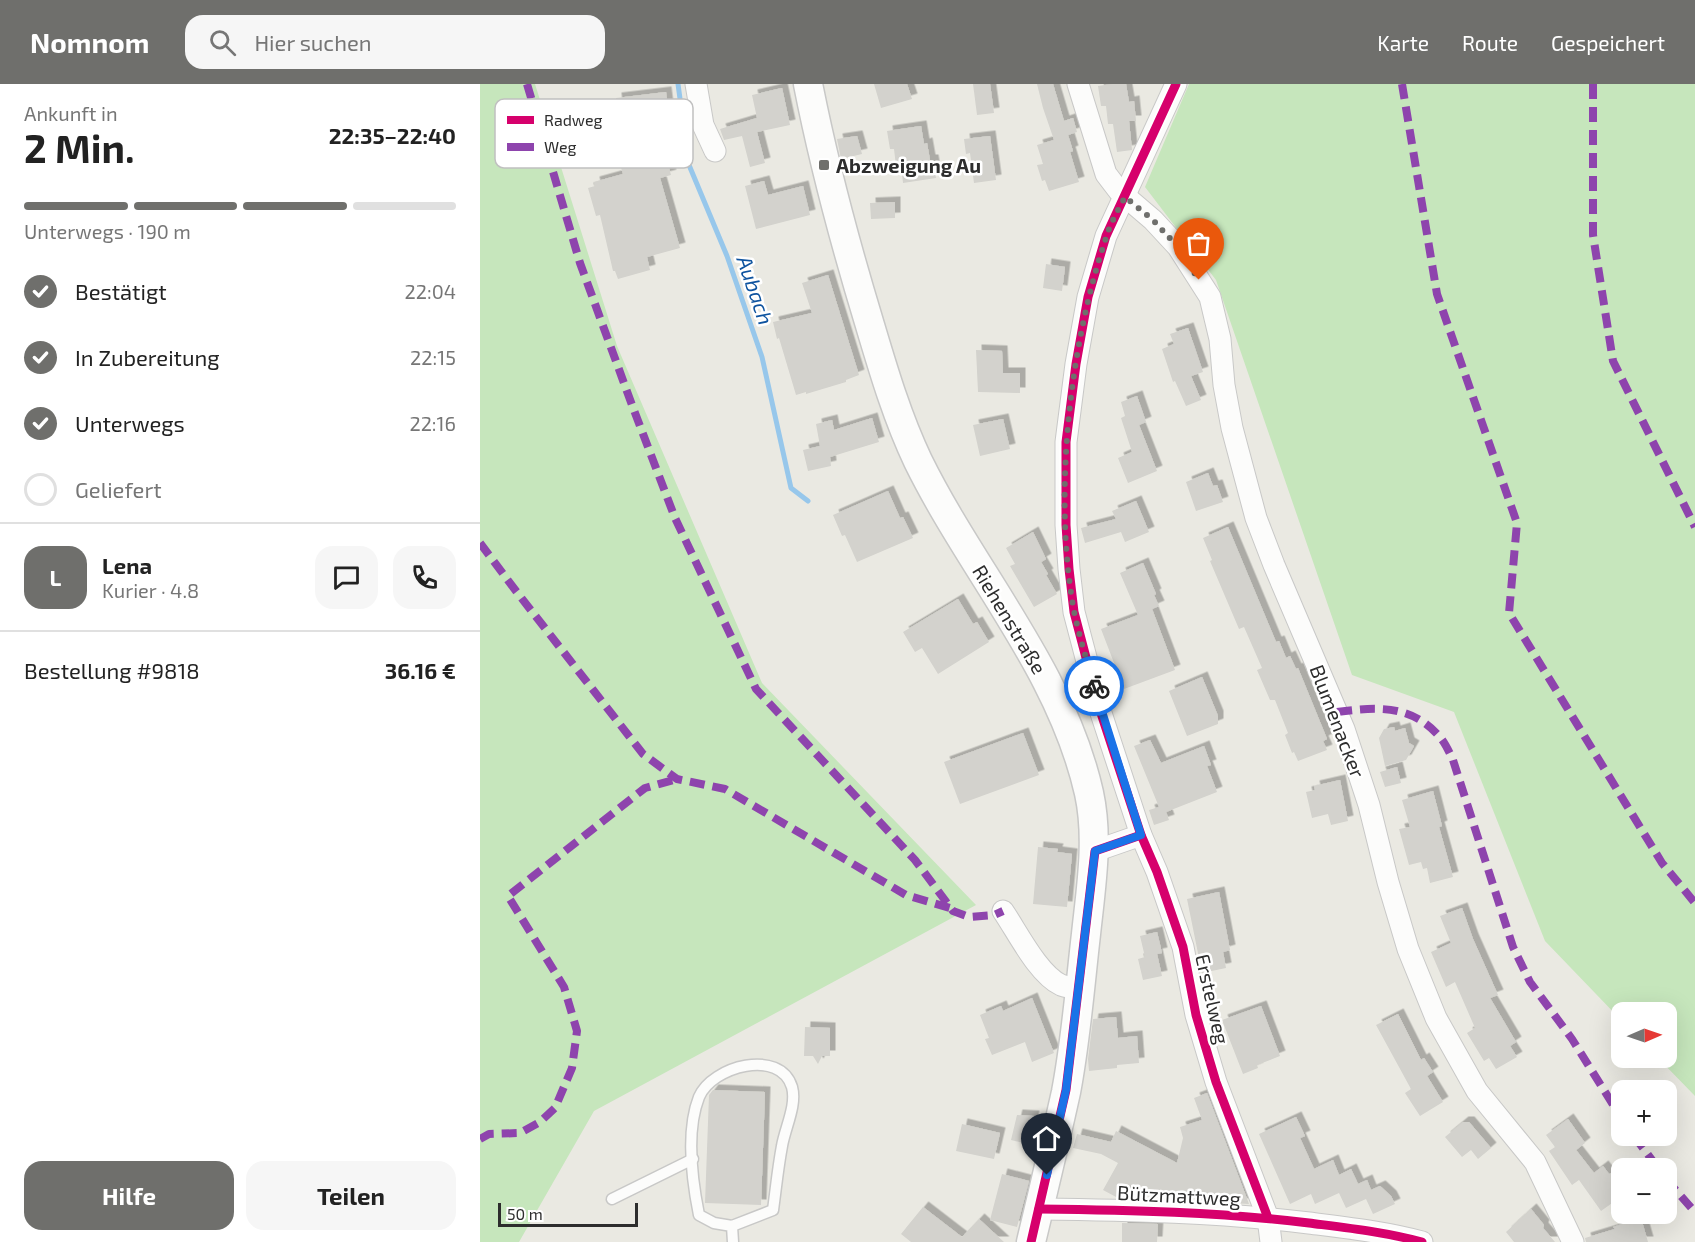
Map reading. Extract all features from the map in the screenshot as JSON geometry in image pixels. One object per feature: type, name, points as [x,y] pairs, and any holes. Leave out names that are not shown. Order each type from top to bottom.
[{"type":"street","points":[[696,84],[703,125],[715,152]]},
{"type":"street","name":"Riehenstraße","points":[[808,84],[824,165],[896,410],[939,501],[1032,653],[1056,697],[1075,741],[1089,796],[1095,851],[1066,1090],[1031,1242]]},
{"type":"street","name":"Blumenacker","points":[[1078,84],[1106,174],[1113,185],[1153,220],[1178,247],[1210,297],[1220,339],[1224,385],[1232,428],[1256,518],[1344,729],[1369,805],[1408,949],[1436,1018],[1477,1091],[1535,1162],[1574,1242]]},
{"type":"street","name":"Erstelweg","points":[[1176,84],[1106,236],[1088,297],[1076,364],[1066,442],[1066,525],[1074,612],[1099,707],[1141,835],[1157,872],[1183,947],[1196,1015],[1216,1082],[1268,1218],[1271,1242]]},
{"type":"street","points":[[1095,851],[1141,835]]},
{"type":"street","points":[[1003,911],[1039,967],[1062,985],[1079,990]]},
{"type":"street","name":"Bützmattweg","points":[[1039,1209],[1160,1210],[1268,1218],[1390,1233],[1422,1242]]},
{"type":"lane","points":[[751,1065],[770,1065],[786,1075],[792,1089],[793,1101],[782,1143],[773,1210],[732,1226],[714,1223],[699,1215],[693,1186],[691,1122],[700,1094],[712,1079],[734,1069],[751,1065]]},
{"type":"lane","points":[[612,1199],[693,1159]]},
{"type":"lane","points":[[732,1226],[733,1242]]},
{"type":"green space","points":[[480,84],[535,84],[540,99],[495,99],[495,168],[561,168],[617,346],[762,683],[976,905],[594,1111],[519,1242],[480,1242]]},
{"type":"green space","points":[[1189,84],[1695,84],[1695,1096],[1668,1068],[1677,1068],[1677,1002],[1611,1002],[1611,1010],[1545,941],[1454,712],[1352,675],[1216,280],[1145,187]]},
{"type":"building","points":[[874,84],[907,84],[912,99],[881,108]]},
{"type":"building","points":[[973,84],[990,84],[994,113],[977,115]]},
{"type":"building","points":[[1037,84],[1053,84],[1064,121],[1073,118],[1077,132],[1068,135],[1073,151],[1070,152],[1079,182],[1049,191],[1045,180],[1042,181],[1037,165],[1043,164],[1037,145],[1054,140]]},
{"type":"building","points":[[1126,84],[1129,102],[1134,101],[1136,121],[1129,121],[1132,150],[1117,152],[1113,124],[1108,124],[1106,106],[1101,106],[1098,86]]},
{"type":"building","points":[[782,88],[790,125],[757,132],[765,163],[750,167],[742,136],[724,140],[720,129],[757,118],[752,95]]},
{"type":"building","points":[[666,92],[667,99],[616,99]]},
{"type":"building","points":[[921,126],[924,144],[927,143],[930,160],[933,160],[936,178],[903,183],[901,165],[896,166],[894,149],[890,149],[887,131]]},
{"type":"building","points":[[857,136],[862,154],[841,159],[837,139]]},
{"type":"building","points":[[990,136],[996,180],[974,183],[970,153],[966,154],[964,139]]},
{"type":"building","points":[[621,168],[669,168],[671,175],[660,178],[680,248],[647,257],[650,270],[618,279],[613,271],[600,215],[596,216],[588,188],[595,186],[594,182],[623,174]]},
{"type":"building","points":[[764,181],[768,195],[803,186],[810,215],[756,229],[745,186]]},
{"type":"building","points":[[895,202],[895,218],[871,219],[870,203]]},
{"type":"building","points":[[1046,264],[1065,267],[1062,291],[1043,288]]},
{"type":"building","points":[[828,275],[859,375],[846,382],[796,395],[773,322],[812,313],[802,283]]},
{"type":"building","points":[[1188,328],[1203,372],[1191,376],[1201,400],[1186,406],[1175,381],[1173,382],[1162,349],[1174,344],[1170,334]]},
{"type":"building","points":[[976,350],[1002,351],[1003,373],[1020,373],[1020,393],[978,392]]},
{"type":"building","points":[[1137,396],[1146,422],[1139,425],[1157,471],[1128,483],[1118,458],[1132,452],[1121,418],[1125,416],[1121,402]]},
{"type":"building","points":[[872,418],[879,442],[830,457],[831,466],[808,471],[803,450],[820,446],[816,424],[832,420],[834,430]]},
{"type":"building","points":[[1003,419],[1010,449],[980,456],[973,425]]},
{"type":"building","points":[[1208,473],[1213,486],[1217,485],[1223,502],[1196,511],[1186,482]]},
{"type":"building","points":[[888,491],[900,518],[903,517],[913,538],[857,562],[833,515]]},
{"type":"building","points":[[1136,501],[1149,532],[1125,542],[1121,532],[1085,543],[1081,528],[1116,519],[1112,511]]},
{"type":"building","points":[[1228,527],[1276,642],[1279,641],[1286,658],[1290,656],[1296,669],[1298,668],[1327,739],[1323,741],[1327,750],[1298,761],[1285,735],[1288,733],[1275,700],[1270,700],[1257,670],[1262,668],[1244,627],[1239,629],[1210,561],[1212,560],[1203,538]]},
{"type":"building","points":[[1033,532],[1046,559],[1041,562],[1048,574],[1046,575],[1057,594],[1034,607],[1010,566],[1015,564],[1006,548]]},
{"type":"building","points":[[1143,563],[1159,606],[1152,609],[1175,670],[1124,689],[1101,629],[1138,615],[1120,573]]},
{"type":"building","points":[[958,599],[973,624],[977,622],[989,642],[938,674],[922,648],[915,652],[903,632]]},
{"type":"building","points":[[1202,677],[1218,716],[1218,724],[1187,736],[1169,691]]},
{"type":"building","points":[[1394,727],[1395,731],[1405,728],[1409,743],[1414,746],[1406,760],[1385,766],[1379,738],[1384,729]]},
{"type":"building","points":[[1023,733],[1039,775],[960,804],[944,762]]},
{"type":"building","points":[[1150,740],[1161,763],[1204,746],[1211,765],[1207,766],[1217,792],[1166,812],[1169,820],[1154,825],[1149,810],[1159,807],[1134,746]]},
{"type":"building","points":[[1397,767],[1401,783],[1385,787],[1380,772]]},
{"type":"building","points":[[1340,780],[1348,821],[1331,825],[1328,814],[1312,818],[1306,792],[1315,790],[1314,786]]},
{"type":"building","points":[[1433,791],[1442,826],[1439,827],[1453,877],[1430,883],[1427,868],[1423,869],[1421,862],[1409,865],[1399,829],[1410,827],[1402,800]]},
{"type":"building","points":[[1038,847],[1058,849],[1057,852],[1072,854],[1067,907],[1033,904]]},
{"type":"building","points":[[1219,892],[1230,950],[1223,952],[1226,968],[1202,973],[1187,899]]},
{"type":"building","points":[[1462,908],[1498,995],[1490,998],[1516,1042],[1510,1046],[1517,1057],[1496,1069],[1489,1058],[1484,1061],[1467,1033],[1475,1028],[1455,982],[1446,987],[1431,952],[1451,943],[1440,916]]},
{"type":"building","points":[[1157,932],[1162,953],[1157,954],[1162,976],[1143,980],[1138,959],[1145,957],[1140,936]]},
{"type":"building","points":[[1032,998],[1054,1053],[1032,1062],[1025,1042],[992,1055],[985,1039],[989,1038],[980,1015],[1001,1006],[1003,1011]]},
{"type":"building","points":[[1261,1006],[1280,1056],[1257,1065],[1258,1068],[1243,1074],[1222,1020]]},
{"type":"building","points":[[1398,1014],[1421,1060],[1424,1058],[1433,1072],[1427,1076],[1443,1102],[1420,1116],[1405,1093],[1411,1089],[1376,1025]]},
{"type":"building","points":[[1116,1017],[1118,1038],[1137,1036],[1139,1063],[1089,1071],[1088,1059],[1093,1019]]},
{"type":"building","points":[[805,1027],[830,1028],[830,1056],[822,1056],[818,1064],[813,1056],[804,1056]]},
{"type":"building","points":[[713,1090],[765,1092],[761,1205],[705,1203],[709,1095]]},
{"type":"building","points":[[1207,1093],[1249,1204],[1213,1202],[1130,1185],[1124,1198],[1118,1198],[1103,1190],[1118,1163],[1101,1154],[1073,1148],[1077,1134],[1111,1142],[1116,1131],[1177,1163],[1183,1138],[1180,1127],[1202,1120],[1194,1098]]},
{"type":"building","points":[[1017,1115],[1034,1116],[1028,1144],[1011,1140]]},
{"type":"building","points":[[1296,1117],[1305,1136],[1300,1138],[1314,1169],[1333,1160],[1339,1175],[1351,1169],[1358,1184],[1367,1180],[1371,1190],[1380,1186],[1391,1196],[1395,1204],[1373,1214],[1366,1199],[1346,1208],[1339,1193],[1315,1204],[1311,1194],[1290,1204],[1259,1134]]},
{"type":"building","points":[[1568,1119],[1585,1143],[1576,1150],[1594,1173],[1603,1166],[1609,1174],[1611,1173],[1611,1204],[1601,1211],[1579,1180],[1572,1185],[1549,1151],[1555,1147],[1546,1135]]},
{"type":"building","points":[[1463,1122],[1469,1122],[1491,1148],[1478,1159],[1471,1150],[1462,1157],[1445,1137]]},
{"type":"building","points":[[962,1124],[1000,1133],[994,1159],[956,1151]]},
{"type":"building","points":[[1002,1174],[1029,1181],[1017,1227],[990,1220]]},
{"type":"building","points":[[923,1207],[962,1237],[979,1219],[1004,1242],[911,1242],[901,1234]]},
{"type":"building","points":[[1531,1209],[1555,1242],[1514,1242],[1506,1232]]},
{"type":"building","points":[[1122,1223],[1158,1224],[1157,1242],[1122,1242]]},
{"type":"building","points":[[1622,1224],[1643,1224],[1648,1242],[1586,1242],[1585,1238],[1615,1229],[1613,1227]]},
{"type":"waterway","name":"Aubach","points":[[678,84],[680,99]]},
{"type":"waterway","name":"Aubach","points":[[690,168],[727,256],[762,357],[791,488],[808,501]]},
{"type":"marked path","points":[[527,84],[531,99]]},
{"type":"marked path","points":[[1402,84],[1437,294],[1517,523],[1509,613],[1662,863],[1695,903]]},
{"type":"marked path","points":[[1593,84],[1593,235],[1613,361],[1695,527]]},
{"type":"marked path","points":[[552,168],[580,263],[675,518],[756,689],[915,860],[953,911],[969,917],[994,915],[1003,911]]},
{"type":"marked path","points":[[480,543],[643,754],[677,779],[725,789],[906,895],[950,908]]},
{"type":"marked path","points":[[1337,712],[1378,709],[1404,713],[1427,725],[1443,741],[1453,760],[1513,947],[1530,982],[1572,1039],[1611,1101]]},
{"type":"marked path","points":[[480,1139],[489,1134],[520,1133],[540,1122],[555,1108],[572,1068],[577,1031],[564,987],[508,896],[645,788],[677,779]]},
{"type":"marked path","points":[[1642,1146],[1650,1158]]},
{"type":"marked path","points":[[1677,1192],[1695,1212]]},
{"type":"cycle path","points":[[1176,84],[1106,236],[1088,297],[1076,364],[1066,442],[1066,525],[1069,569],[1074,612],[1099,707],[1141,835],[1157,872],[1183,947],[1196,1015],[1216,1082],[1268,1218]]},
{"type":"cycle path","points":[[1031,1242],[1066,1090],[1095,851],[1141,835]]},
{"type":"cycle path","points":[[1039,1209],[1242,1216],[1352,1229],[1422,1242]]},
{"type":"way so far","points":[[1094,686],[1074,612],[1068,569],[1066,442],[1076,364],[1088,297],[1106,236],[1125,197],[1153,220],[1178,247],[1199,280]]},
{"type":"place","name":"Abzweigung Au","points":[[824,165]]},
{"type":"route","points":[[1047,1175],[1066,1090],[1095,851],[1141,835],[1094,686]]}]
